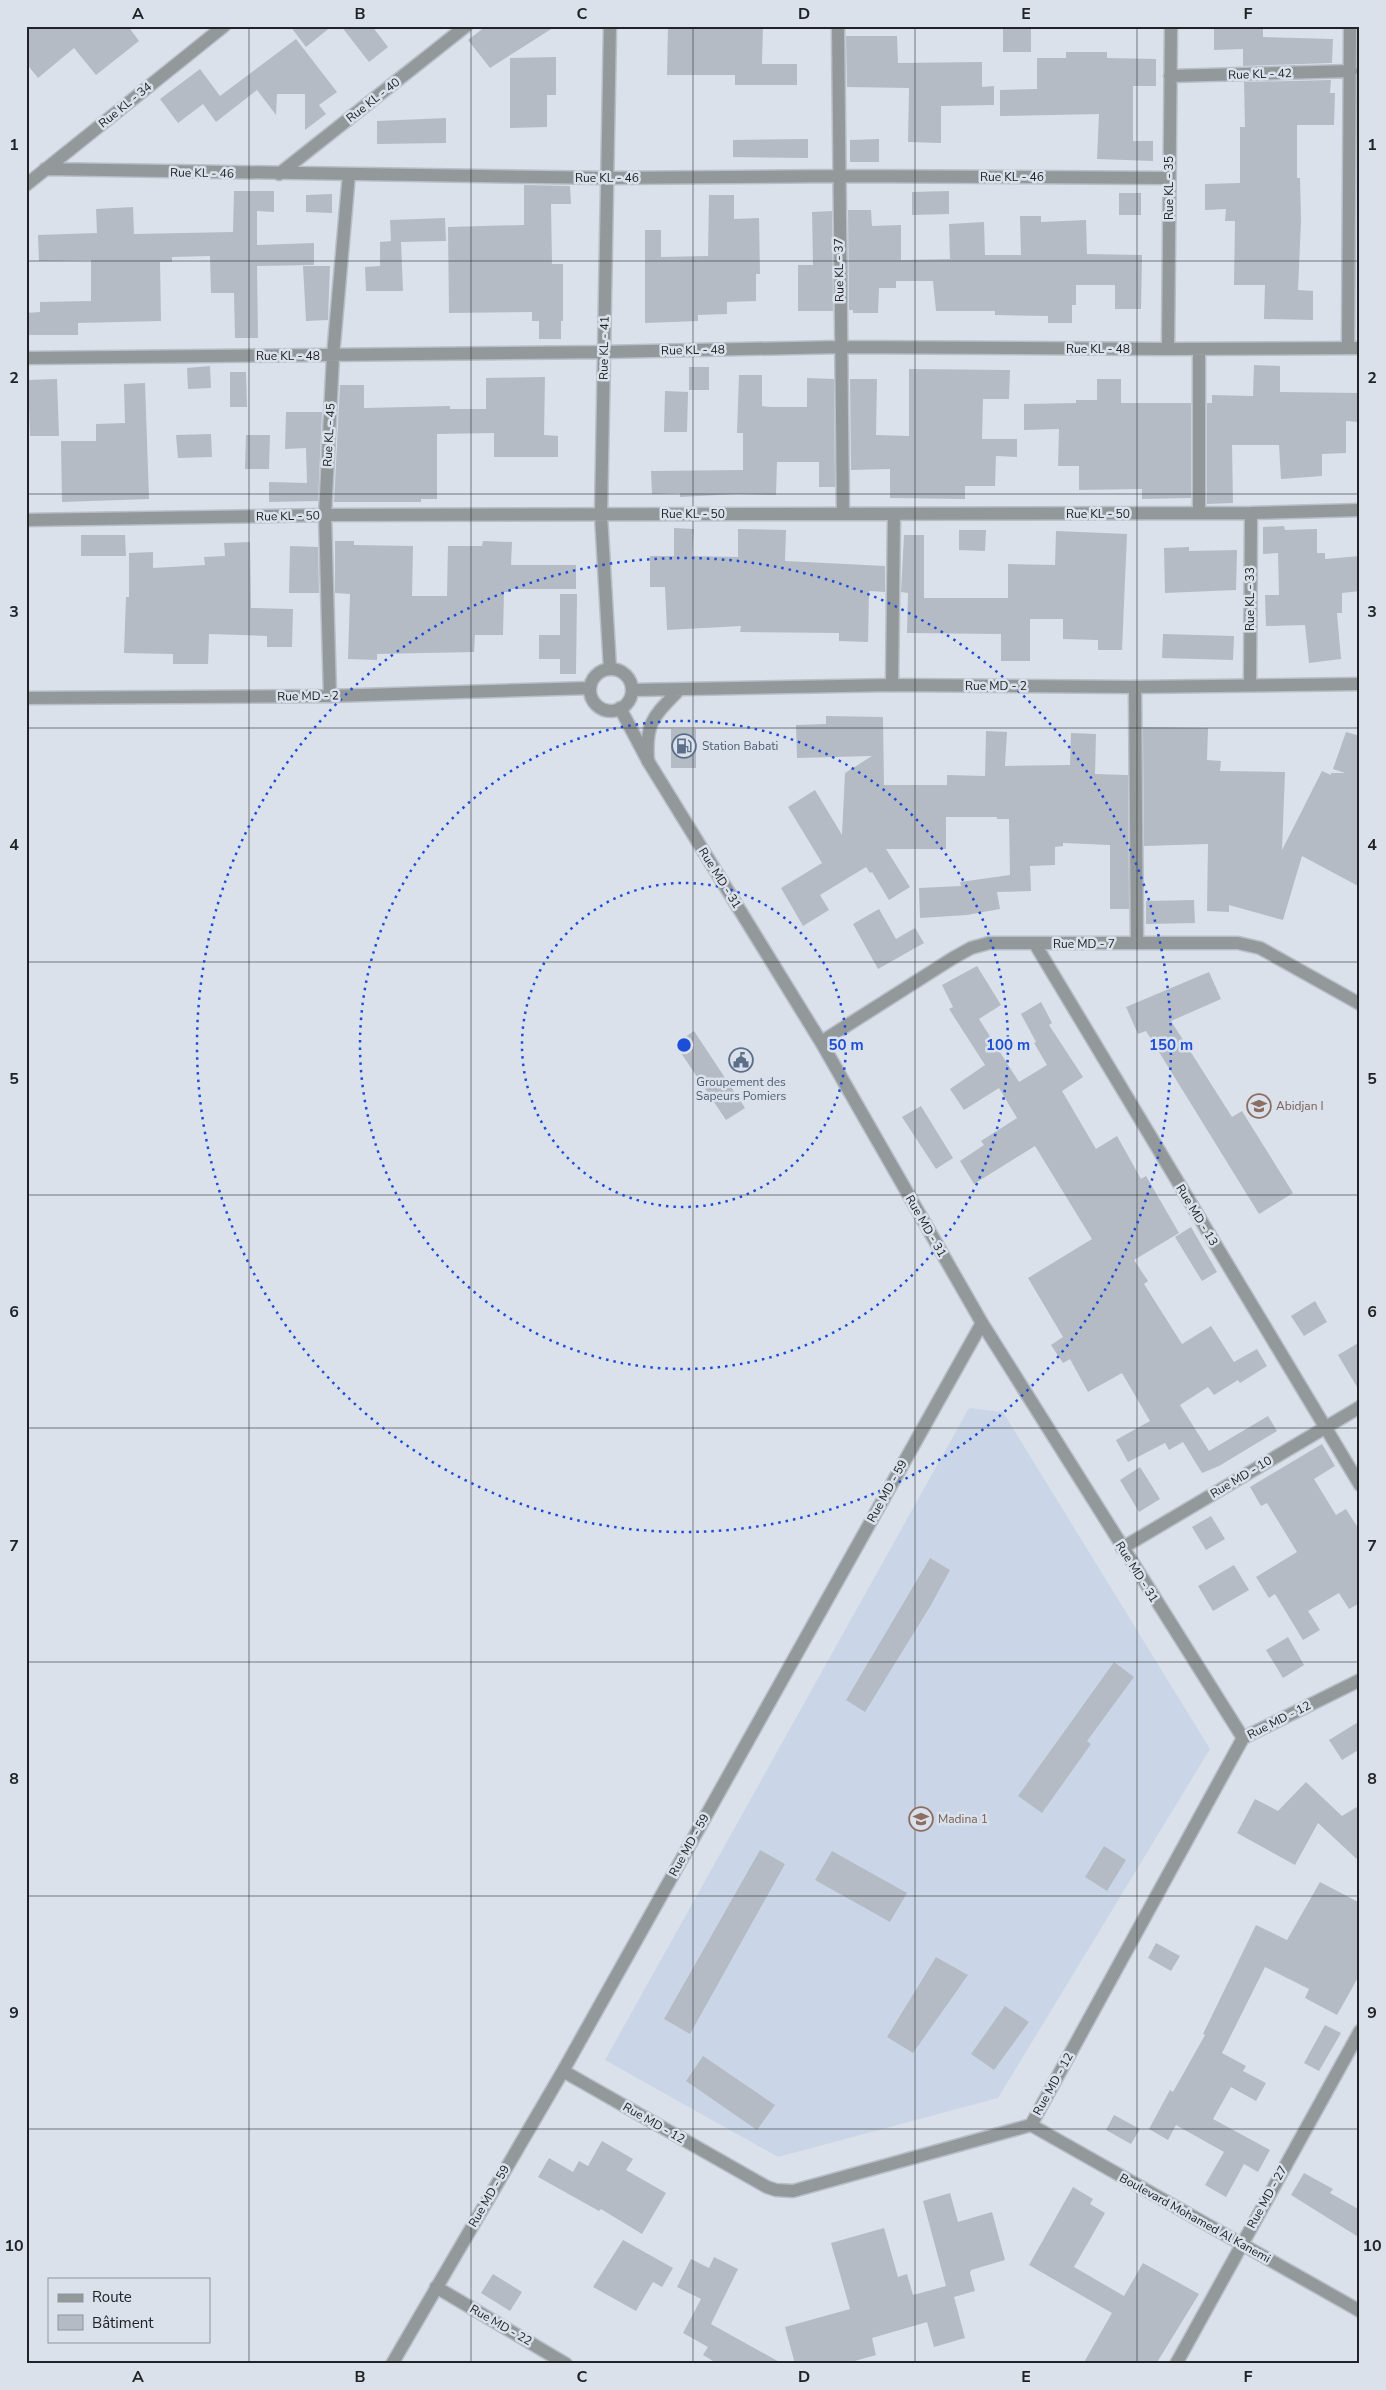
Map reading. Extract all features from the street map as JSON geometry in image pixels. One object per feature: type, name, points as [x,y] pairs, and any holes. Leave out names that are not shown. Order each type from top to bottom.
[{"type":"street","name":"Rue KL - 34","points":[[26,185],[224,26]]},
{"type":"street","name":"Rue KL - 40","points":[[279,174],[466,26]]},
{"type":"street","name":"Rue KL - 41","points":[[610,26],[600,515],[610,669]]},
{"type":"street","name":"Rue KL - 37","points":[[838,26],[838,176],[843,513]]},
{"type":"street","name":"Rue KL - 35","points":[[1168,350],[1171,26]]},
{"type":"street","points":[[1350,26],[1355,125],[1354,348]]},
{"type":"street","name":"Rue KL - 42","points":[[1170,76],[1351,71]]},
{"type":"street","name":"Rue KL - 46","points":[[46,169],[607,178],[838,176],[1169,178]]},
{"type":"street","name":"Rue KL - 45","points":[[330,696],[325,515],[333,356],[349,174]]},
{"type":"street","name":"Rue KL - 48","points":[[26,358],[333,356],[840,347],[1168,350],[1354,348]]},
{"type":"street","points":[[1199,350],[1199,513]]},
{"type":"street","name":"Rue KL - 50","points":[[26,520],[325,515],[1251,513],[1360,510]]},
{"type":"street","name":"Rue KL - 33","points":[[1250,685],[1251,513]]},
{"type":"street","points":[[892,685],[894,514]]},
{"type":"street","points":[[610,669],[623,672],[631,683],[632,690],[629,701],[612,711],[599,707],[590,696],[590,688],[594,677],[610,669]]},
{"type":"street","name":"Rue MD - 2","points":[[632,690],[892,685],[1135,687],[1360,684]]},
{"type":"street","points":[[1135,687],[1137,943]]},
{"type":"street","name":"Rue MD - 2","points":[[26,698],[330,696],[590,688]]},
{"type":"street","points":[[648,761],[647,739],[651,723],[657,713],[679,690]]},
{"type":"street","name":"Rue MD - 31","points":[[620,708],[648,761],[821,1042],[982,1323],[1243,1738]]},
{"type":"street","name":"Rue MD - 7","points":[[821,1042],[971,948],[989,943],[1238,943],[1260,948],[1360,1004]]},
{"type":"street","name":"Rue MD - 13","points":[[1035,944],[1324,1428],[1360,1485]]},
{"type":"street","name":"Rue MD - 59","points":[[392,2364],[563,2071],[982,1323]]},
{"type":"street","name":"Rue MD - 10","points":[[1122,1548],[1360,1407]]},
{"type":"street","name":"Rue MD - 12","points":[[563,2071],[767,2187],[786,2192],[1031,2125],[1243,1738],[1360,1680]]},
{"type":"street","name":"Rue MD - 27","points":[[1176,2364],[1241,2243],[1360,2031]]},
{"type":"street","name":"Boulevard Mohamed Al Kanemi","points":[[1031,2125],[1359,2309]]},
{"type":"street","name":"Rue MD - 22","points":[[436,2287],[566,2364]]},
{"type":"shaded area","points":[[969,1408],[1003,1412],[1210,1749],[998,2098],[778,2157],[605,2060]]},
{"type":"building","points":[[26,26],[128,26],[139,41],[96,75],[74,48],[38,78],[26,63]]},
{"type":"building","points":[[290,26],[332,26],[306,47]]},
{"type":"building","points":[[341,26],[372,26],[388,47],[369,62]]},
{"type":"building","points":[[486,26],[556,26],[490,68],[468,40]]},
{"type":"building","points":[[668,26],[763,26],[762,64],[797,64],[797,85],[735,85],[735,75],[667,75]]},
{"type":"building","points":[[1003,26],[1031,26],[1031,52],[1003,52]]},
{"type":"building","points":[[1214,26],[1263,26],[1263,37],[1333,39],[1332,63],[1243,66],[1243,49],[1214,50]]},
{"type":"building","points":[[846,36],[897,36],[898,63],[982,62],[982,87],[994,86],[994,105],[941,106],[941,143],[908,142],[909,88],[847,87]]},
{"type":"building","points":[[296,39],[337,92],[319,105],[326,114],[305,130],[305,94],[277,94],[276,115],[257,90],[216,122],[203,104],[178,123],[160,99],[200,69],[220,96]]},
{"type":"building","points":[[1066,52],[1107,52],[1107,58],[1156,59],[1156,86],[1133,86],[1133,141],[1153,141],[1153,161],[1097,159],[1099,114],[1000,116],[1000,90],[1037,89],[1037,58],[1066,58]]},
{"type":"building","points":[[556,57],[556,95],[547,95],[547,127],[510,128],[510,58]]},
{"type":"building","points":[[1331,80],[1330,93],[1335,93],[1334,125],[1297,125],[1297,178],[1300,178],[1301,221],[1298,290],[1313,291],[1313,320],[1264,319],[1265,285],[1234,285],[1235,221],[1225,221],[1226,209],[1205,210],[1205,184],[1240,183],[1240,127],[1245,127],[1244,82]]},
{"type":"building","points":[[446,118],[446,143],[377,144],[377,121]]},
{"type":"building","points":[[808,139],[808,158],[733,157],[733,140]]},
{"type":"building","points":[[879,139],[879,162],[850,162],[850,140]]},
{"type":"building","points":[[524,185],[570,186],[571,204],[551,204],[552,264],[563,264],[563,321],[561,321],[561,339],[539,339],[539,321],[532,321],[532,312],[449,313],[448,227],[524,225]]},
{"type":"building","points":[[234,191],[274,191],[274,212],[257,211],[257,245],[314,243],[314,265],[257,266],[258,338],[235,338],[234,293],[211,293],[210,256],[172,257],[172,262],[160,262],[161,321],[78,323],[78,335],[26,335],[26,313],[40,312],[40,302],[91,301],[91,260],[39,261],[38,235],[97,233],[96,209],[133,207],[134,234],[233,232]]},
{"type":"building","points":[[949,191],[949,214],[912,215],[912,192]]},
{"type":"building","points":[[1119,193],[1141,193],[1141,215],[1119,215]]},
{"type":"building","points":[[332,194],[332,213],[306,212],[306,195]]},
{"type":"building","points":[[709,195],[734,195],[734,219],[759,218],[760,274],[756,274],[756,301],[727,302],[727,314],[698,315],[698,321],[645,323],[645,230],[661,230],[661,257],[708,256]]},
{"type":"building","points":[[848,210],[871,210],[872,226],[901,225],[901,260],[950,259],[949,224],[984,222],[985,255],[1021,255],[1020,216],[1041,216],[1041,222],[1086,220],[1087,254],[1142,255],[1141,309],[1115,309],[1115,285],[1076,285],[1076,305],[1072,305],[1072,323],[1048,323],[1048,316],[995,315],[995,311],[936,311],[933,281],[896,281],[896,288],[879,288],[878,313],[853,313],[853,310],[849,310]]},
{"type":"building","points":[[832,211],[833,311],[798,311],[798,265],[813,265],[812,212]]},
{"type":"building","points":[[445,218],[446,241],[401,242],[403,291],[366,291],[365,267],[380,266],[380,242],[391,241],[390,220]]},
{"type":"building","points":[[303,266],[330,266],[328,320],[306,321]]},
{"type":"building","points":[[1254,365],[1280,366],[1280,392],[1360,393],[1360,422],[1346,421],[1346,453],[1322,454],[1322,476],[1281,479],[1279,445],[1232,445],[1233,503],[1207,504],[1207,403],[1212,403],[1212,395],[1253,396]]},
{"type":"building","points":[[210,366],[211,388],[188,389],[187,368]]},
{"type":"building","points":[[689,367],[709,367],[709,390],[689,390]]},
{"type":"building","points":[[909,369],[1010,370],[1009,399],[983,399],[982,439],[1017,439],[1017,457],[996,456],[995,486],[965,486],[965,499],[890,498],[890,469],[851,470],[850,379],[877,379],[876,435],[909,436]]},
{"type":"building","points":[[230,372],[246,372],[247,407],[230,407]]},
{"type":"building","points":[[739,375],[762,375],[762,406],[770,407],[807,407],[807,378],[834,379],[835,487],[819,487],[819,462],[777,462],[776,495],[737,494],[680,497],[680,493],[652,494],[651,471],[743,470],[743,433],[737,433]]},
{"type":"building","points":[[545,377],[544,435],[558,436],[558,457],[494,457],[494,433],[437,434],[437,499],[421,499],[421,502],[334,502],[340,385],[364,385],[364,408],[450,406],[450,409],[486,409],[486,378]]},
{"type":"building","points":[[57,379],[59,436],[30,436],[28,380]]},
{"type":"building","points":[[1097,379],[1121,379],[1121,403],[1191,403],[1191,498],[1142,499],[1142,489],[1079,490],[1079,466],[1058,466],[1059,429],[1024,430],[1024,404],[1076,403],[1076,400],[1097,400]]},
{"type":"building","points":[[145,383],[149,499],[62,502],[61,441],[96,441],[96,424],[125,423],[124,384]]},
{"type":"building","points":[[665,391],[688,392],[687,432],[664,432]]},
{"type":"building","points":[[286,412],[322,412],[318,501],[269,502],[269,482],[307,483],[306,448],[285,449]]},
{"type":"building","points":[[211,434],[212,457],[178,458],[176,435]]},
{"type":"building","points":[[246,435],[270,435],[269,469],[245,469]]},
{"type":"building","points":[[1284,526],[1285,530],[1317,529],[1317,553],[1325,553],[1325,559],[1360,556],[1360,591],[1342,593],[1342,613],[1337,613],[1341,659],[1309,663],[1305,625],[1266,626],[1265,595],[1279,595],[1278,553],[1263,554],[1263,527]]},
{"type":"building","points":[[674,528],[694,529],[692,556],[738,557],[738,529],[786,530],[785,561],[885,566],[885,592],[869,591],[868,642],[839,641],[839,633],[740,632],[741,626],[667,630],[665,587],[650,587],[650,556],[674,556]]},
{"type":"building","points":[[959,530],[986,530],[985,551],[959,550]]},
{"type":"building","points":[[1056,531],[1127,534],[1122,650],[1098,650],[1098,640],[1063,639],[1063,619],[1030,619],[1030,661],[1001,661],[1001,634],[907,633],[908,593],[901,592],[904,535],[924,535],[924,598],[1008,598],[1008,564],[1055,565]]},
{"type":"building","points":[[81,535],[125,535],[126,556],[81,556]]},
{"type":"building","points":[[335,541],[354,541],[354,545],[413,546],[412,596],[447,596],[448,546],[482,546],[483,541],[512,542],[511,565],[576,565],[576,589],[511,589],[511,592],[504,592],[503,635],[475,635],[474,652],[377,654],[377,660],[348,659],[350,594],[335,593]]},
{"type":"building","points":[[250,542],[251,608],[293,609],[292,647],[267,647],[267,636],[209,634],[208,664],[173,664],[173,654],[124,653],[126,597],[129,597],[129,553],[153,552],[153,568],[205,565],[204,557],[225,556],[224,543]]},
{"type":"building","points":[[290,546],[318,547],[319,593],[289,593]]},
{"type":"building","points":[[1189,547],[1189,551],[1237,550],[1236,590],[1165,593],[1164,548]]},
{"type":"building","points":[[560,594],[577,594],[576,674],[560,674],[560,659],[539,659],[539,635],[560,635]]},
{"type":"building","points":[[1163,634],[1234,636],[1233,660],[1162,658]]},
{"type":"building","points":[[826,716],[883,717],[884,785],[947,785],[947,775],[985,776],[986,731],[1007,732],[1005,766],[1070,765],[1071,733],[1096,734],[1095,774],[1128,775],[1129,909],[1110,909],[1110,845],[1063,843],[1063,846],[1055,847],[1055,865],[1030,866],[1031,891],[997,892],[1000,909],[967,915],[920,918],[919,888],[961,886],[960,882],[1010,875],[1009,819],[997,819],[997,817],[946,817],[946,849],[886,849],[910,887],[889,900],[872,872],[870,873],[866,867],[820,895],[829,910],[803,926],[781,888],[822,863],[788,807],[815,790],[842,835],[845,773],[872,756],[797,758],[796,725],[826,724]]},
{"type":"building","points":[[1143,727],[1208,728],[1207,760],[1221,761],[1220,771],[1285,772],[1282,850],[1322,771],[1331,775],[1331,773],[1345,773],[1333,769],[1346,732],[1360,736],[1360,887],[1302,856],[1283,920],[1229,905],[1229,912],[1207,911],[1208,844],[1144,846]]},
{"type":"building","points":[[671,729],[696,729],[696,768],[671,768]]},
{"type":"building","points":[[1194,900],[1195,923],[1146,924],[1146,901]]},
{"type":"building","points":[[879,909],[896,939],[915,928],[924,943],[878,969],[853,924]]},
{"type":"building","points":[[977,966],[1001,1005],[979,1019],[1019,1082],[1047,1065],[1034,1043],[1036,1042],[1021,1014],[1041,1002],[1052,1023],[1049,1025],[1083,1077],[1062,1091],[1096,1149],[1117,1136],[1141,1179],[1146,1176],[1179,1233],[1134,1260],[1148,1281],[1144,1284],[1182,1344],[1211,1326],[1234,1362],[1257,1349],[1267,1366],[1240,1383],[1238,1380],[1214,1395],[1208,1387],[1180,1405],[1209,1451],[1268,1416],[1277,1431],[1219,1466],[1202,1473],[1183,1442],[1169,1450],[1165,1443],[1128,1462],[1116,1440],[1150,1421],[1122,1373],[1088,1392],[1070,1359],[1063,1363],[1051,1345],[1063,1337],[1028,1278],[1092,1239],[1035,1146],[974,1184],[960,1161],[984,1145],[981,1141],[1017,1118],[999,1088],[964,1110],[950,1089],[985,1065],[949,1009],[953,1007],[942,985]]},
{"type":"building","points":[[1209,972],[1221,999],[1171,1021],[1232,1117],[1242,1111],[1293,1193],[1259,1214],[1146,1031],[1138,1034],[1126,1007]]},
{"type":"building","points":[[694,1031],[745,1108],[726,1120],[675,1044]]},
{"type":"building","points":[[921,1106],[953,1158],[936,1169],[902,1117]]},
{"type":"building","points":[[1191,1227],[1217,1272],[1202,1281],[1175,1237]]},
{"type":"building","points":[[1315,1301],[1327,1322],[1304,1336],[1291,1316]]},
{"type":"building","points":[[1360,1342],[1360,1392],[1338,1355]]},
{"type":"building","points":[[1322,1444],[1335,1466],[1314,1479],[1336,1515],[1346,1509],[1360,1531],[1360,1603],[1349,1609],[1339,1593],[1308,1611],[1320,1630],[1303,1640],[1275,1594],[1269,1598],[1256,1577],[1297,1552],[1267,1503],[1261,1506],[1250,1487]]},
{"type":"building","points":[[1140,1467],[1160,1499],[1139,1512],[1120,1480]]},
{"type":"building","points":[[1211,1516],[1225,1539],[1206,1550],[1192,1527]]},
{"type":"building","points":[[930,1558],[950,1570],[931,1605],[865,1712],[846,1700]]},
{"type":"building","points":[[1234,1565],[1249,1590],[1213,1611],[1198,1586]]},
{"type":"building","points":[[1288,1637],[1304,1665],[1283,1678],[1266,1650]]},
{"type":"building","points":[[1114,1662],[1134,1677],[1087,1741],[1091,1744],[1042,1813],[1018,1796]]},
{"type":"building","points":[[1360,1721],[1360,1749],[1342,1760],[1329,1740]]},
{"type":"building","points":[[1306,1782],[1342,1816],[1360,1805],[1360,1862],[1318,1823],[1295,1865],[1237,1833],[1255,1799],[1278,1811]]},
{"type":"building","points":[[1104,1846],[1126,1860],[1107,1891],[1085,1877]]},
{"type":"building","points":[[760,1850],[785,1864],[690,2034],[664,2019]]},
{"type":"building","points":[[832,1851],[907,1893],[890,1922],[815,1880]]},
{"type":"building","points":[[1320,1882],[1360,1903],[1360,1974],[1337,2015],[1305,1998],[1309,1989],[1265,1967],[1222,2053],[1246,2066],[1243,2071],[1266,2083],[1256,2101],[1231,2087],[1213,2119],[1270,2150],[1258,2172],[1244,2164],[1226,2197],[1205,2185],[1224,2152],[1176,2125],[1168,2140],[1149,2129],[1170,2090],[1173,2092],[1205,2035],[1203,2034],[1256,1925],[1287,1940]]},
{"type":"building","points":[[1156,1943],[1180,1956],[1171,1971],[1148,1958]]},
{"type":"building","points":[[936,1957],[968,1975],[913,2053],[887,2037]]},
{"type":"building","points":[[1005,2006],[1029,2022],[994,2070],[971,2054]]},
{"type":"building","points":[[1325,2025],[1341,2033],[1319,2071],[1304,2063]]},
{"type":"building","points":[[703,2056],[775,2105],[757,2130],[686,2081]]},
{"type":"building","points":[[1114,2115],[1140,2129],[1131,2144],[1106,2130]]},
{"type":"building","points":[[602,2141],[633,2159],[626,2170],[666,2193],[642,2234],[601,2209],[599,2211],[538,2177],[549,2158],[573,2172],[579,2161],[588,2166]]},
{"type":"building","points":[[1304,2173],[1333,2189],[1330,2193],[1360,2210],[1360,2238],[1291,2195]]},
{"type":"building","points":[[1073,2187],[1093,2199],[1090,2204],[1105,2213],[1074,2267],[1124,2296],[1143,2263],[1199,2294],[1156,2364],[1083,2364],[1112,2313],[1029,2265]]},
{"type":"building","points":[[950,2193],[958,2222],[992,2212],[1005,2260],[971,2270],[970,2273],[975,2291],[954,2297],[965,2338],[934,2347],[927,2322],[872,2338],[876,2355],[844,2364],[795,2364],[785,2327],[850,2309],[831,2243],[884,2228],[898,2277],[907,2274],[913,2295],[946,2286],[923,2201]]},
{"type":"building","points":[[623,2240],[673,2268],[662,2287],[653,2282],[636,2311],[593,2287]]},
{"type":"building","points":[[714,2257],[738,2269],[711,2324],[783,2364],[718,2364],[703,2355],[708,2347],[683,2333],[701,2299],[677,2287],[691,2259],[709,2268]]},
{"type":"building","points":[[493,2274],[522,2292],[510,2311],[481,2293]]},
{"type":"place","name":"Station Babati","points":[[684,746]]},
{"type":"place","name":"Groupement des Sapeurs Pomiers","points":[[741,1060]]},
{"type":"place","name":"Abidjan I","points":[[1259,1106]]},
{"type":"place","name":"Madina 1","points":[[921,1819]]}]
